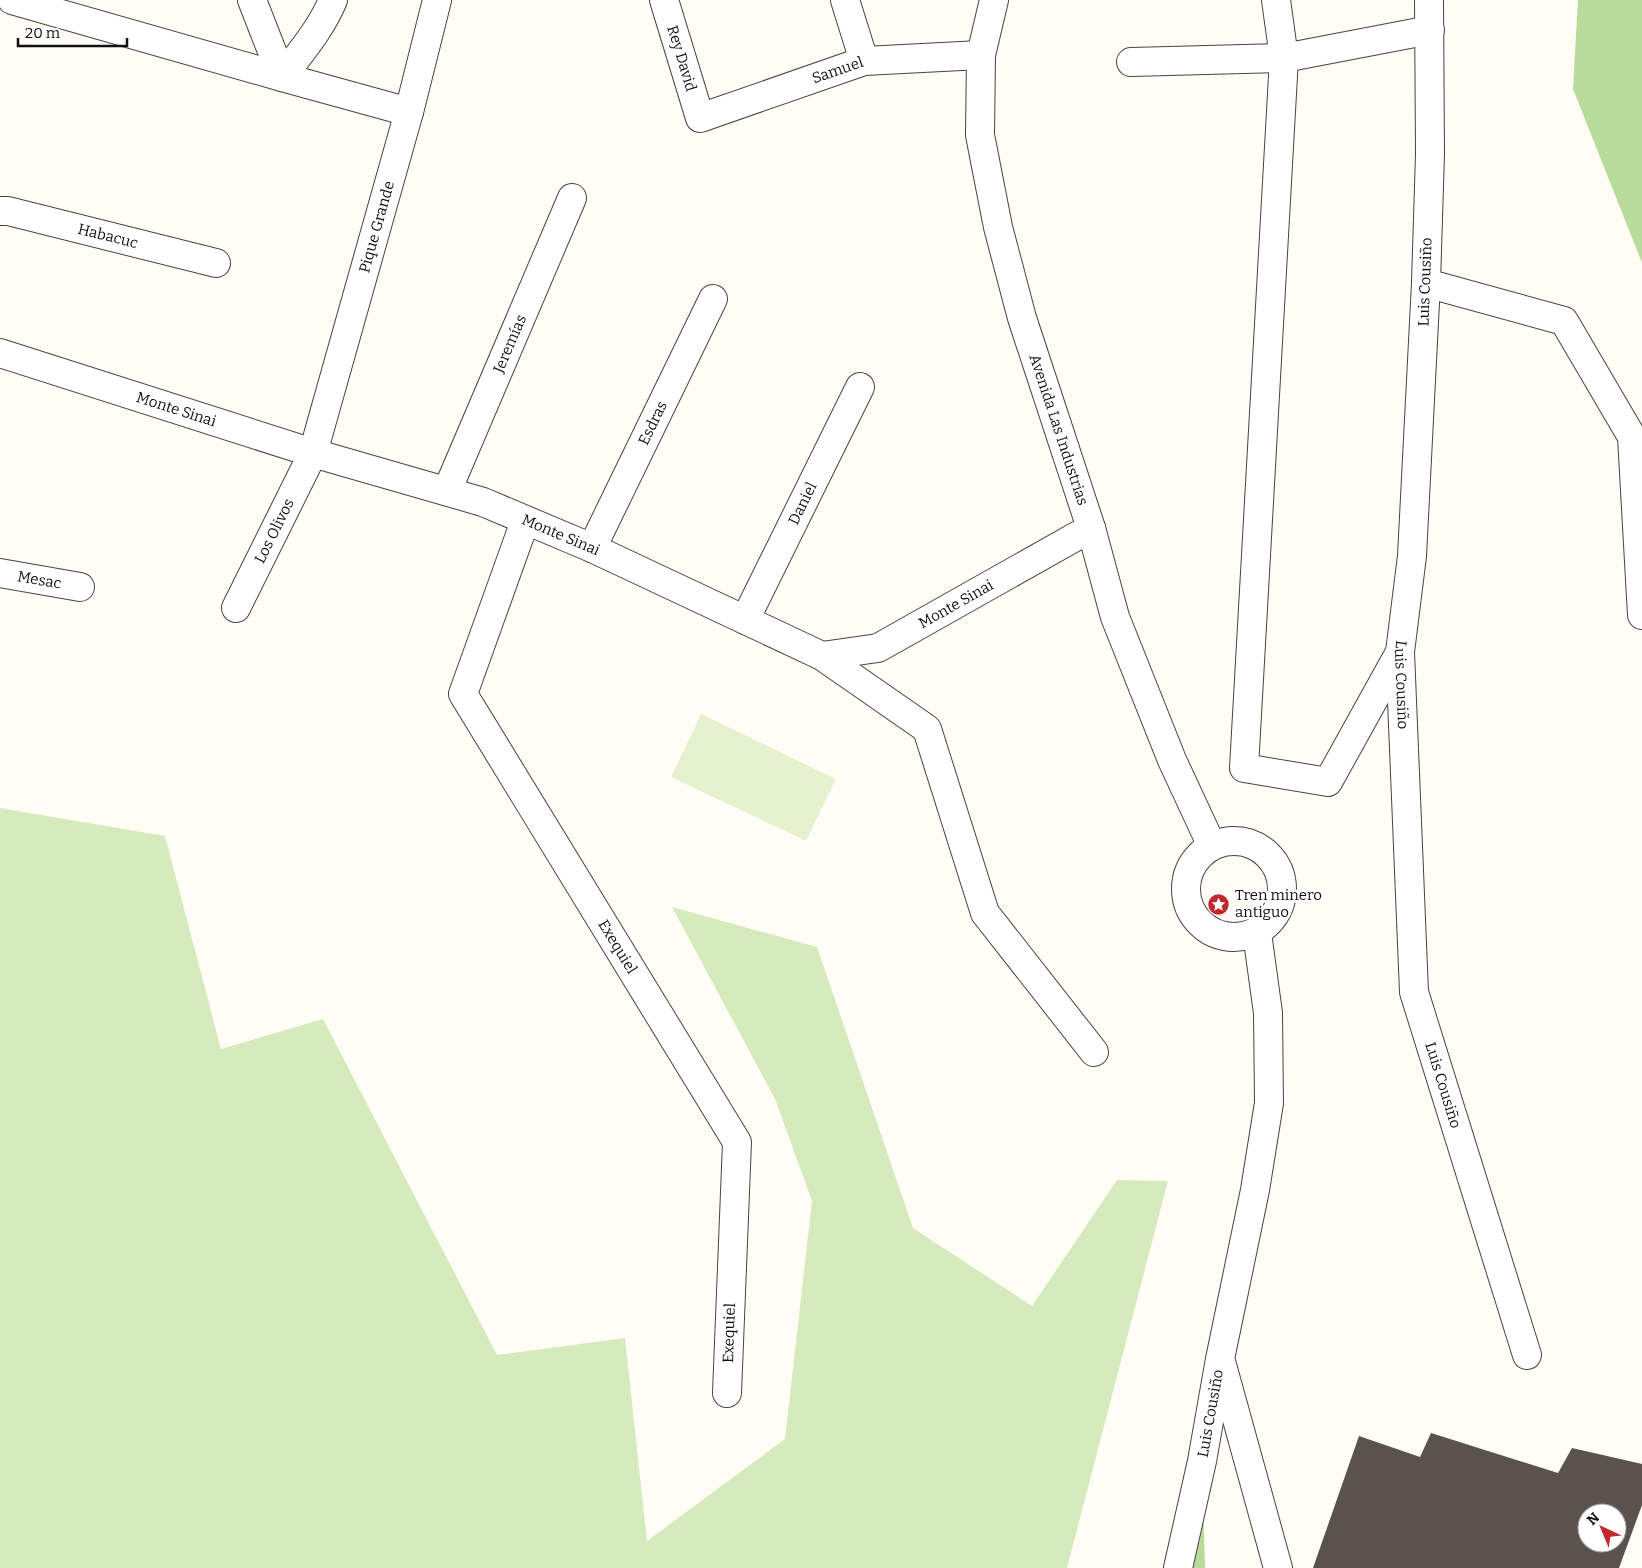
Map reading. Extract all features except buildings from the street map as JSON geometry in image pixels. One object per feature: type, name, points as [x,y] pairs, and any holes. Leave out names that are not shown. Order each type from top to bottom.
[{"type":"street","points":[[12,0],[408,112]]},
{"type":"street","points":[[252,0],[282,77]]},
{"type":"street","points":[[282,77],[318,28],[333,0]]},
{"type":"street","name":"Pique Grande","points":[[313,453],[408,112],[437,0]]},
{"type":"street","name":"Rey David","points":[[664,0],[700,118]]},
{"type":"street","points":[[846,0],[864,61]]},
{"type":"street","name":"Avenida Las Industrias","points":[[994,0],[981,55],[980,134],[998,227],[1022,318],[1091,528],[1115,617],[1172,760],[1211,844]]},
{"type":"street","points":[[1276,0],[1284,58],[1244,768],[1328,782],[1400,652]]},
{"type":"street","name":"Luis Cousiño","points":[[1429,0],[1430,154],[1426,283],[1412,556],[1400,652],[1414,992],[1527,1355]]},
{"type":"street","points":[[1131,62],[1284,58],[1430,30]]},
{"type":"street","name":"Samuel","points":[[700,118],[864,61],[981,55]]},
{"type":"street","name":"Jeremías","points":[[447,491],[572,198]]},
{"type":"street","name":"Habacuc","points":[[0,211],[8,211],[216,264]]},
{"type":"street","points":[[1426,283],[1564,321],[1632,437],[1642,615]]},
{"type":"street","name":"Esdras","points":[[592,548],[713,299]]},
{"type":"street","name":"Monte Sinai","points":[[0,353],[313,453],[483,502],[592,548],[822,656],[878,648],[1091,528]]},
{"type":"street","name":"Daniel","points":[[745,620],[860,387]]},
{"type":"street","name":"Los Olivos","points":[[236,608],[313,453]]},
{"type":"street","name":"Exequiel","points":[[525,520],[463,694],[737,1142],[727,1393]]},
{"type":"street","name":"Mesac","points":[[0,572],[80,587]]},
{"type":"street","points":[[822,656],[927,729],[985,913],[1094,1052]]},
{"type":"street","points":[[1242,839],[1269,853],[1283,881],[1280,904],[1278,911],[1257,933],[1226,938],[1199,924],[1185,897],[1189,866],[1211,844],[1242,839]]},
{"type":"street","name":"Luis Cousiño","points":[[1178,1568],[1202,1461],[1220,1359],[1255,1190],[1269,1103],[1268,1013],[1257,933]]},
{"type":"street","points":[[1220,1359],[1278,1568]]},
{"type":"green space","points":[[1578,0],[1642,0],[1642,263],[1573,89]]},
{"type":"green space","points":[[701,714],[836,779],[806,841],[671,777]]},
{"type":"green space","points":[[0,808],[165,836],[221,1049],[323,1019],[497,1355],[625,1338],[647,1541],[785,1439],[812,1201],[775,1099],[672,907],[817,947],[913,1228],[1032,1306],[1117,1180],[1168,1181],[1067,1568],[0,1568]]},
{"type":"green space","points":[[1202,1461],[1205,1568],[1178,1568]]},
{"type":"place","name":"Tren minero antiguo","points":[[1219,904]]}]
